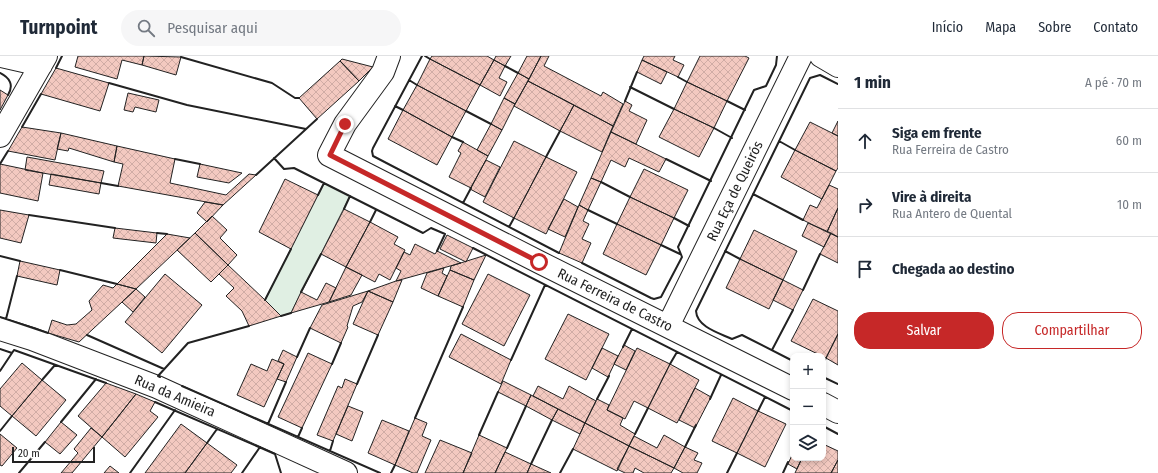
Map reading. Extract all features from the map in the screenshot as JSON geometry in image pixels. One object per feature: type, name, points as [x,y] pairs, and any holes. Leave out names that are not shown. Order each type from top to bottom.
[{"type":"street","points":[[0,136],[44,60],[1,56]]},
{"type":"street","name":"Rua Ferreira de Castro","points":[[389,56],[383,72],[345,124],[330,155],[532,259],[790,387]]},
{"type":"street","name":"Rua Eça de Queirós","points":[[668,326],[801,56]]},
{"type":"street","points":[[821,56],[838,66]]},
{"type":"street","name":"Rua da Amieira","points":[[0,329],[32,339],[157,387],[346,473]]},
{"type":"street","points":[[826,406],[838,412]]},
{"type":"green space","points":[[324,183],[350,196],[291,313],[281,316],[265,300]]},
{"type":"building","points":[[78,56],[144,56],[142,65],[122,60],[117,79],[75,67]]},
{"type":"building","points":[[144,56],[181,57],[176,75],[142,65]]},
{"type":"building","points":[[432,56],[487,56],[494,60],[480,85],[430,59]]},
{"type":"building","points":[[496,56],[511,56],[505,66],[494,60]]},
{"type":"building","points":[[527,56],[541,56],[529,79],[518,73]]},
{"type":"building","points":[[541,56],[549,56],[544,66],[601,96],[603,92],[623,104],[613,126],[528,81]]},
{"type":"building","points":[[644,56],[675,56],[673,60],[684,65],[678,77],[642,60]]},
{"type":"building","points":[[700,56],[745,56],[749,58],[727,101],[687,82]]},
{"type":"building","points":[[342,59],[373,67],[359,81],[340,61]]},
{"type":"building","points":[[430,59],[480,85],[466,111],[417,85]]},
{"type":"building","points":[[494,60],[505,66],[499,78],[507,82],[500,96],[480,85]]},
{"type":"building","points":[[642,60],[667,72],[661,84],[637,72]]},
{"type":"building","points":[[340,61],[359,81],[317,119],[299,98]]},
{"type":"building","points":[[56,68],[109,83],[100,111],[41,94]]},
{"type":"building","points":[[518,73],[529,79],[515,104],[504,98]]},
{"type":"building","points":[[528,81],[574,105],[560,131],[514,106]]},
{"type":"building","points":[[687,82],[727,101],[714,128],[674,109]]},
{"type":"building","points":[[417,85],[466,111],[452,137],[403,110]]},
{"type":"building","points":[[0,90],[8,95],[0,110]]},
{"type":"building","points":[[128,93],[159,100],[156,112],[135,107],[133,112],[124,110]]},
{"type":"building","points":[[504,98],[515,104],[502,130],[491,124]]},
{"type":"building","points":[[625,101],[632,105],[629,111],[647,120],[636,144],[611,132]]},
{"type":"building","points":[[574,105],[613,126],[602,152],[560,131]]},
{"type":"building","points":[[674,109],[714,128],[699,157],[659,137]]},
{"type":"building","points":[[403,110],[452,137],[437,165],[388,139]]},
{"type":"building","points":[[838,121],[838,136],[832,133]]},
{"type":"building","points":[[810,122],[838,136],[838,168],[836,171],[795,150]]},
{"type":"building","points":[[491,124],[502,130],[488,156],[477,150]]},
{"type":"building","points":[[22,127],[61,133],[55,160],[8,151]]},
{"type":"building","points":[[611,132],[666,159],[659,172],[629,158],[625,167],[611,160],[601,182],[591,178]]},
{"type":"building","points":[[61,133],[117,146],[114,162],[69,148],[68,151],[57,149]]},
{"type":"building","points":[[514,141],[546,157],[514,218],[483,202]]},
{"type":"building","points":[[463,142],[488,156],[471,188],[449,177],[461,153],[458,151]]},
{"type":"building","points":[[117,146],[175,159],[170,183],[226,195],[249,174],[256,175],[223,205],[118,186],[123,164],[114,162]]},
{"type":"building","points":[[795,150],[836,171],[822,199],[781,177]]},
{"type":"building","points":[[27,157],[104,171],[101,183],[25,170]]},
{"type":"building","points":[[546,157],[577,172],[546,234],[514,218]]},
{"type":"building","points":[[486,160],[500,167],[485,197],[470,189]]},
{"type":"building","points":[[0,164],[43,173],[38,201],[0,193]]},
{"type":"building","points":[[200,164],[242,173],[229,183],[197,177]]},
{"type":"building","points":[[644,169],[688,190],[674,218],[630,197]]},
{"type":"building","points":[[51,174],[101,183],[99,194],[49,185]]},
{"type":"building","points":[[591,178],[601,182],[588,210],[579,205]]},
{"type":"building","points":[[285,179],[318,195],[291,249],[259,232]]},
{"type":"building","points":[[829,185],[838,189],[838,208],[827,232],[803,220],[810,205],[817,208]]},
{"type":"building","points":[[630,197],[674,218],[661,245],[617,224]]},
{"type":"building","points":[[564,199],[578,207],[565,237],[548,229]]},
{"type":"building","points":[[205,202],[223,205],[207,222],[197,213]]},
{"type":"building","points":[[579,205],[588,210],[583,221],[589,224],[582,239],[591,243],[582,263],[559,253]]},
{"type":"building","points":[[838,208],[838,237],[827,232]]},
{"type":"building","points":[[344,209],[370,222],[346,267],[321,254]]},
{"type":"building","points":[[0,210],[29,215],[21,243],[0,238]]},
{"type":"building","points":[[212,216],[227,230],[220,238],[237,255],[228,265],[195,233]]},
{"type":"building","points":[[370,222],[398,237],[394,244],[405,250],[390,280],[379,274],[375,282],[346,267]]},
{"type":"building","points":[[808,223],[831,233],[824,247],[802,236]]},
{"type":"building","points":[[617,224],[661,245],[646,275],[603,254]]},
{"type":"building","points":[[115,228],[157,233],[156,243],[113,238]]},
{"type":"building","points":[[754,230],[797,251],[783,280],[740,259]]},
{"type":"building","points":[[195,233],[228,265],[211,282],[177,250]]},
{"type":"building","points":[[831,233],[838,237],[838,263],[820,254]]},
{"type":"building","points":[[167,234],[190,238],[136,289],[117,284]]},
{"type":"building","points":[[447,235],[473,248],[466,262],[440,249]]},
{"type":"building","points":[[415,244],[435,254],[437,251],[461,263],[396,281],[401,271],[396,268],[404,252],[410,255]]},
{"type":"building","points":[[486,255],[474,280],[450,270],[451,266]]},
{"type":"building","points":[[740,259],[783,280],[769,309],[726,288]]},
{"type":"building","points":[[20,261],[60,270],[57,285],[17,276]]},
{"type":"building","points":[[228,265],[281,316],[249,326],[242,311],[226,296],[234,288],[219,274]]},
{"type":"building","points":[[346,267],[362,275],[351,295],[329,302]]},
{"type":"building","points":[[444,268],[442,273],[447,276],[438,296],[421,288],[427,273]]},
{"type":"building","points":[[450,270],[474,280],[463,307],[438,296]]},
{"type":"building","points":[[165,274],[202,305],[162,353],[125,322]]},
{"type":"building","points":[[488,274],[530,295],[504,346],[462,324]]},
{"type":"building","points":[[402,280],[393,302],[368,291],[396,281]]},
{"type":"building","points":[[783,280],[803,290],[793,310],[773,300]]},
{"type":"building","points":[[326,283],[336,288],[329,302],[291,313],[301,292],[317,300]]},
{"type":"building","points":[[117,284],[136,289],[79,342],[48,333],[52,320],[67,325],[76,324],[92,310],[89,301],[103,285],[113,288]]},
{"type":"building","points":[[136,289],[145,297],[133,312],[122,302]]},
{"type":"building","points":[[368,291],[362,302],[353,306],[347,326],[348,327],[341,343],[310,328],[322,305]]},
{"type":"building","points":[[368,291],[393,302],[378,335],[353,324]]},
{"type":"building","points":[[813,299],[838,311],[838,334],[826,358],[826,353],[816,353],[791,341]]},
{"type":"building","points":[[568,314],[609,334],[586,380],[545,359]]},
{"type":"building","points":[[461,334],[511,360],[501,384],[449,357]]},
{"type":"building","points":[[838,334],[838,365],[826,358]]},
{"type":"building","points":[[624,345],[635,351],[626,370],[614,364]]},
{"type":"building","points":[[602,348],[618,356],[608,377],[592,368]]},
{"type":"building","points":[[637,348],[670,364],[648,408],[634,401],[625,419],[607,410]]},
{"type":"building","points":[[283,350],[297,357],[286,382],[277,379],[284,364],[278,361]]},
{"type":"building","points":[[308,353],[332,364],[302,428],[278,417]]},
{"type":"building","points":[[272,359],[284,364],[264,407],[237,395],[251,364],[267,371]]},
{"type":"building","points":[[22,363],[42,380],[12,416],[0,406],[0,389]]},
{"type":"building","points":[[670,364],[699,380],[677,423],[648,408]]},
{"type":"building","points":[[345,379],[357,384],[333,441],[317,435],[338,386],[342,388]]},
{"type":"building","points":[[42,380],[66,400],[36,436],[12,416]]},
{"type":"building","points":[[503,381],[531,395],[526,406],[498,392]]},
{"type":"building","points":[[106,383],[136,394],[102,437],[78,416]]},
{"type":"building","points":[[538,386],[563,399],[569,386],[596,401],[585,423],[533,396]]},
{"type":"building","points":[[695,388],[711,397],[695,428],[679,420]]},
{"type":"building","points":[[136,394],[155,402],[150,411],[158,417],[125,457],[102,437]]},
{"type":"building","points":[[531,395],[558,409],[552,420],[526,406]]},
{"type":"building","points":[[733,398],[758,411],[737,453],[712,441]]},
{"type":"building","points":[[597,399],[609,405],[607,410],[623,418],[620,425],[635,434],[629,446],[585,423]]},
{"type":"building","points":[[348,406],[363,412],[352,441],[336,434]]},
{"type":"building","points":[[558,409],[585,423],[580,434],[552,420]]},
{"type":"building","points":[[758,411],[786,424],[765,467],[737,453]]},
{"type":"building","points":[[415,418],[427,423],[422,436],[431,440],[417,473],[413,473],[395,465]]},
{"type":"building","points":[[382,420],[409,431],[395,465],[368,453]]},
{"type":"building","points":[[61,422],[77,435],[60,454],[45,442]]},
{"type":"building","points":[[585,423],[629,446],[617,471],[573,449]]},
{"type":"building","points":[[181,424],[207,443],[185,473],[145,473]]},
{"type":"building","points":[[91,428],[102,437],[72,473],[61,473],[78,453],[74,449]]},
{"type":"building","points":[[0,434],[17,448],[2,466],[0,465]]},
{"type":"building","points":[[479,435],[507,448],[495,473],[463,473]]},
{"type":"building","points":[[664,435],[685,447],[674,468],[629,446],[634,436],[657,448]]},
{"type":"building","points":[[440,440],[472,453],[463,473],[425,473]]},
{"type":"building","points":[[207,443],[237,465],[231,473],[185,473]]},
{"type":"building","points":[[826,445],[838,451],[838,460],[831,473],[795,473],[801,461],[826,461]]},
{"type":"building","points":[[629,446],[674,468],[671,473],[644,473],[635,468],[633,473],[625,473],[617,469]]},
{"type":"building","points":[[685,447],[698,453],[694,460],[702,463],[697,473],[683,473],[674,468]]},
{"type":"building","points":[[505,452],[531,464],[527,473],[495,473]]},
{"type":"building","points":[[790,460],[790,461],[801,461],[797,469],[788,464]]},
{"type":"building","points":[[838,460],[838,473],[831,473]]},
{"type":"building","points":[[531,464],[551,473],[527,473]]},
{"type":"building","points":[[110,466],[119,473],[104,473]]},
{"type":"wall","points":[[56,68],[62,56]]},
{"type":"wall","points":[[422,56],[373,148],[373,156],[559,253]]},
{"type":"wall","points":[[425,56],[430,59]]},
{"type":"wall","points":[[582,263],[651,298],[654,299],[661,297],[682,257],[678,247],[754,90],[766,86],[776,65],[777,56]]},
{"type":"wall","points":[[181,57],[272,83],[295,98],[299,98]]},
{"type":"wall","points":[[505,66],[518,73]]},
{"type":"wall","points":[[625,101],[637,72]]},
{"type":"wall","points":[[0,73],[10,82],[11,88],[8,95]]},
{"type":"wall","points":[[790,359],[742,335],[732,339],[715,332],[700,321],[697,317],[696,311],[810,78],[820,75],[838,84]]},
{"type":"wall","points":[[678,77],[687,82]]},
{"type":"wall","points":[[409,80],[417,85]]},
{"type":"wall","points":[[109,83],[187,105],[306,129]]},
{"type":"wall","points":[[630,87],[674,109]]},
{"type":"wall","points":[[22,127],[41,94]]},
{"type":"wall","points":[[727,101],[745,110]]},
{"type":"wall","points":[[395,106],[403,110]]},
{"type":"wall","points":[[466,111],[491,124]]},
{"type":"wall","points":[[256,175],[317,119]]},
{"type":"wall","points":[[714,128],[732,138]]},
{"type":"wall","points":[[546,157],[560,131]]},
{"type":"wall","points":[[452,137],[463,142]]},
{"type":"wall","points":[[779,141],[795,150]]},
{"type":"wall","points":[[0,164],[8,151]]},
{"type":"wall","points":[[274,158],[284,169],[294,168],[423,233],[431,228],[445,234],[437,251]]},
{"type":"wall","points":[[175,159],[200,164]]},
{"type":"wall","points":[[666,159],[711,181]]},
{"type":"wall","points":[[601,182],[630,197]]},
{"type":"wall","points":[[101,183],[118,186]]},
{"type":"wall","points":[[318,195],[324,183]]},
{"type":"wall","points":[[463,203],[471,188]]},
{"type":"wall","points":[[753,194],[803,220]]},
{"type":"wall","points":[[344,209],[350,196]]},
{"type":"wall","points":[[370,222],[376,210]]},
{"type":"wall","points":[[588,210],[617,224]]},
{"type":"wall","points":[[29,215],[115,228]]},
{"type":"wall","points":[[509,227],[514,218]]},
{"type":"wall","points":[[674,218],[689,226]]},
{"type":"wall","points":[[157,233],[167,234]]},
{"type":"wall","points":[[661,245],[680,254]]},
{"type":"wall","points":[[473,248],[790,409]]},
{"type":"wall","points":[[265,300],[291,249]]},
{"type":"wall","points":[[725,251],[740,259]]},
{"type":"wall","points":[[301,292],[321,254]]},
{"type":"wall","points":[[803,290],[820,254]]},
{"type":"wall","points":[[0,256],[20,261]]},
{"type":"wall","points":[[60,270],[117,284]]},
{"type":"wall","points":[[6,319],[17,276]]},
{"type":"wall","points":[[511,360],[545,285]]},
{"type":"wall","points":[[415,418],[463,307]]},
{"type":"wall","points":[[772,350],[793,310]]},
{"type":"wall","points":[[281,316],[291,313]]},
{"type":"wall","points":[[0,317],[48,333]]},
{"type":"wall","points":[[160,377],[158,376],[188,343],[249,326]]},
{"type":"wall","points":[[297,357],[310,328]]},
{"type":"wall","points":[[623,347],[632,329]]},
{"type":"wall","points":[[87,335],[164,369]]},
{"type":"wall","points":[[357,384],[378,335]]},
{"type":"wall","points":[[332,364],[341,343]]},
{"type":"wall","points":[[0,349],[12,353]]},
{"type":"wall","points":[[0,371],[14,350],[106,383]]},
{"type":"wall","points":[[670,364],[677,352]]},
{"type":"wall","points":[[42,380],[55,365]]},
{"type":"wall","points":[[710,399],[721,375]]},
{"type":"wall","points":[[597,399],[609,376]]},
{"type":"wall","points":[[826,378],[838,384]]},
{"type":"wall","points":[[61,422],[96,379]]},
{"type":"wall","points":[[268,424],[286,382]]},
{"type":"wall","points":[[182,386],[380,473]]},
{"type":"wall","points":[[479,435],[498,392]]},
{"type":"wall","points":[[758,411],[765,397]]},
{"type":"wall","points":[[155,402],[275,454],[281,473]]},
{"type":"wall","points":[[507,448],[526,406]]},
{"type":"wall","points":[[635,434],[648,408]]},
{"type":"wall","points":[[130,473],[175,410]]},
{"type":"wall","points":[[0,431],[12,416]]},
{"type":"wall","points":[[531,464],[552,420]]},
{"type":"wall","points":[[685,447],[696,425]]},
{"type":"wall","points":[[298,437],[302,428]]},
{"type":"wall","points":[[826,428],[838,434]]},
{"type":"wall","points":[[207,443],[217,429]]},
{"type":"wall","points":[[330,451],[333,441]]},
{"type":"wall","points":[[19,473],[45,442]]},
{"type":"wall","points":[[242,473],[260,447]]},
{"type":"wall","points":[[560,473],[573,449]]},
{"type":"wall","points":[[727,473],[737,453]]},
{"type":"wall","points":[[783,473],[788,462]]},
{"type":"wall","points":[[391,473],[395,465]]},
{"type":"route","points":[[345,124],[330,155],[539,262]]}]
